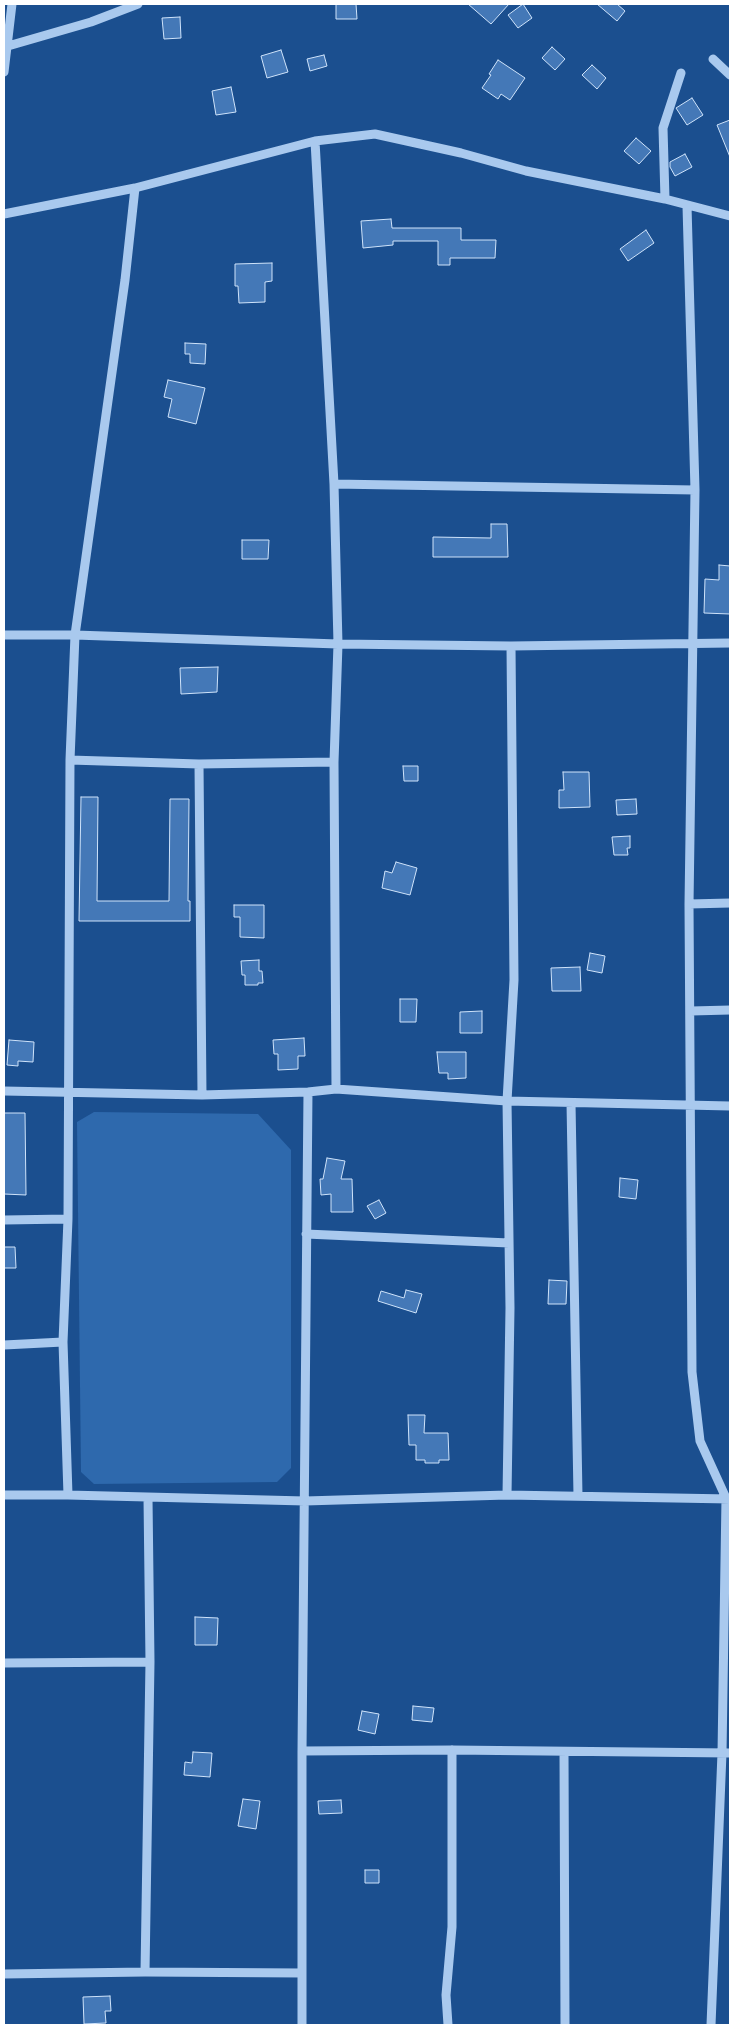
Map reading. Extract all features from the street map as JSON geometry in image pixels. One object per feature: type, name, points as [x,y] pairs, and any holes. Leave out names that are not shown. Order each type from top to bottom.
[{"type":"street","points":[[4,70],[12,4]]},
{"type":"street","points":[[8,46],[91,22],[138,4]]},
{"type":"street","points":[[713,59],[730,75]]},
{"type":"street","points":[[665,199],[663,128],[680,73]]},
{"type":"street","points":[[4,214],[135,188],[315,141],[375,134],[460,153],[526,171],[665,199],[730,216]]},
{"type":"street","points":[[315,141],[334,484],[338,644],[334,762],[336,1089]]},
{"type":"street","points":[[68,1495],[63,1342],[68,1219],[70,760],[75,635],[125,280],[135,188]]},
{"type":"street","points":[[688,206],[695,490],[689,904],[692,1372],[700,1441],[728,1498],[726,1753],[711,2025]]},
{"type":"street","points":[[334,484],[695,490]]},
{"type":"street","points":[[4,635],[75,635],[338,644],[512,646],[693,642],[730,643]]},
{"type":"street","points":[[507,1495],[510,1308],[507,1101],[514,980],[512,646]]},
{"type":"street","points":[[70,760],[200,764],[334,762]]},
{"type":"street","points":[[200,764],[202,1095]]},
{"type":"street","points":[[689,904],[730,903]]},
{"type":"street","points":[[691,1011],[730,1010]]},
{"type":"street","points":[[4,1092],[202,1095],[308,1092],[336,1089],[507,1101],[730,1106]]},
{"type":"street","points":[[302,2025],[302,1751],[308,1092]]},
{"type":"street","points":[[572,1102],[578,1496]]},
{"type":"street","points":[[4,1220],[68,1219]]},
{"type":"street","points":[[306,1234],[509,1243]]},
{"type":"street","points":[[4,1345],[63,1342]]},
{"type":"street","points":[[4,1495],[305,1501],[507,1495],[728,1498]]},
{"type":"street","points":[[145,1972],[150,1662],[148,1498]]},
{"type":"street","points":[[4,1663],[150,1662]]},
{"type":"street","points":[[302,1751],[452,1750],[726,1753]]},
{"type":"street","points":[[448,2025],[446,1996],[452,1927],[452,1750]]},
{"type":"street","points":[[564,1752],[566,2025]]},
{"type":"street","points":[[4,1974],[145,1972],[302,1973]]},
{"type":"shaded area","points":[[94,1112],[258,1114],[291,1150],[291,1468],[277,1482],[94,1484],[81,1472],[77,1122]]},
{"type":"building","points":[[336,4],[356,4],[357,19],[336,19]]},
{"type":"building","points":[[468,4],[509,4],[491,24]]},
{"type":"building","points":[[523,4],[532,18],[518,28],[508,15]]},
{"type":"building","points":[[597,4],[617,4],[625,11],[617,21]]},
{"type":"building","points":[[180,17],[181,38],[164,39],[162,18]]},
{"type":"building","points":[[552,47],[565,59],[555,70],[542,58]]},
{"type":"building","points":[[281,50],[288,72],[267,78],[261,56]]},
{"type":"building","points":[[324,55],[327,66],[310,71],[307,59]]},
{"type":"building","points":[[498,60],[525,78],[510,100],[501,94],[498,99],[482,88]]},
{"type":"building","points":[[592,65],[606,78],[597,89],[582,75]]},
{"type":"building","points":[[231,87],[236,112],[216,115],[212,91]]},
{"type":"building","points":[[692,98],[703,115],[687,125],[676,108]]},
{"type":"building","points":[[730,120],[730,157],[717,125]]},
{"type":"building","points":[[636,138],[651,151],[639,164],[624,151]]},
{"type":"building","points":[[685,154],[692,167],[675,176],[670,167],[670,162]]},
{"type":"building","points":[[391,219],[392,228],[461,228],[461,240],[496,240],[495,258],[450,258],[450,265],[438,265],[438,241],[393,241],[393,245],[363,248],[361,221]]},
{"type":"building","points":[[646,230],[654,243],[628,261],[620,249]]},
{"type":"building","points":[[272,263],[272,281],[265,282],[265,302],[239,303],[238,286],[235,286],[235,264]]},
{"type":"building","points":[[185,343],[206,344],[205,364],[190,363],[190,354],[185,354]]},
{"type":"building","points":[[168,380],[205,388],[196,424],[168,417],[172,399],[164,397]]},
{"type":"building","points":[[491,524],[507,524],[508,557],[433,557],[433,537],[491,538]]},
{"type":"building","points":[[242,540],[269,540],[268,559],[242,559]]},
{"type":"building","points":[[719,565],[730,566],[730,614],[704,613],[705,579],[719,580]]},
{"type":"building","points":[[218,667],[217,692],[181,694],[180,668]]},
{"type":"building","points":[[403,766],[418,766],[418,781],[404,781]]},
{"type":"building","points":[[563,772],[589,772],[590,807],[559,808],[559,790],[564,790]]},
{"type":"building","points":[[81,797],[98,797],[97,901],[169,901],[170,799],[189,799],[188,901],[190,901],[190,921],[79,921]]},
{"type":"building","points":[[636,799],[637,814],[617,815],[616,800]]},
{"type":"building","points":[[630,836],[630,848],[627,848],[628,855],[614,855],[612,837]]},
{"type":"building","points":[[396,862],[417,868],[410,895],[382,888],[385,871],[392,873]]},
{"type":"building","points":[[234,905],[264,905],[264,938],[240,937],[240,917],[234,917]]},
{"type":"building","points":[[590,953],[605,956],[602,973],[587,970]]},
{"type":"building","points":[[259,960],[259,971],[262,971],[263,983],[245,985],[245,975],[242,975],[241,961]]},
{"type":"building","points":[[580,967],[581,991],[552,991],[551,968]]},
{"type":"building","points":[[400,999],[417,999],[416,1022],[400,1022]]},
{"type":"building","points":[[482,1011],[482,1033],[460,1033],[460,1012]]},
{"type":"building","points":[[304,1038],[305,1056],[298,1056],[298,1069],[278,1070],[278,1054],[274,1054],[273,1040]]},
{"type":"building","points":[[9,1040],[34,1042],[33,1062],[18,1061],[18,1066],[7,1065]]},
{"type":"building","points":[[437,1052],[466,1052],[466,1078],[448,1079],[448,1073],[439,1073]]},
{"type":"building","points":[[4,1113],[25,1113],[26,1195],[4,1194]]},
{"type":"building","points":[[327,1158],[345,1161],[341,1179],[352,1179],[353,1212],[331,1212],[331,1194],[321,1195],[320,1179],[323,1179]]},
{"type":"building","points":[[620,1178],[638,1180],[636,1199],[619,1197]]},
{"type":"building","points":[[379,1200],[386,1213],[375,1219],[367,1206]]},
{"type":"building","points":[[4,1247],[15,1247],[16,1268],[4,1268]]},
{"type":"building","points":[[549,1280],[567,1281],[566,1304],[548,1304]]},
{"type":"building","points":[[406,1290],[422,1294],[416,1313],[378,1301],[381,1291],[404,1298]]},
{"type":"building","points":[[408,1415],[425,1415],[424,1433],[448,1433],[449,1460],[439,1460],[439,1463],[425,1463],[425,1460],[416,1460],[416,1445],[409,1445]]},
{"type":"building","points":[[195,1617],[218,1618],[217,1645],[195,1645]]},
{"type":"building","points":[[413,1706],[434,1708],[432,1722],[412,1720]]},
{"type":"building","points":[[362,1711],[379,1714],[375,1734],[358,1730]]},
{"type":"building","points":[[193,1752],[212,1753],[210,1777],[184,1775],[185,1762],[192,1763]]},
{"type":"building","points":[[243,1799],[260,1801],[256,1829],[238,1826]]},
{"type":"building","points":[[341,1800],[342,1813],[319,1814],[318,1801]]},
{"type":"building","points":[[365,1870],[379,1870],[379,1883],[365,1883]]},
{"type":"building","points":[[110,1996],[111,2011],[105,2011],[106,2023],[84,2024],[83,1997]]}]
